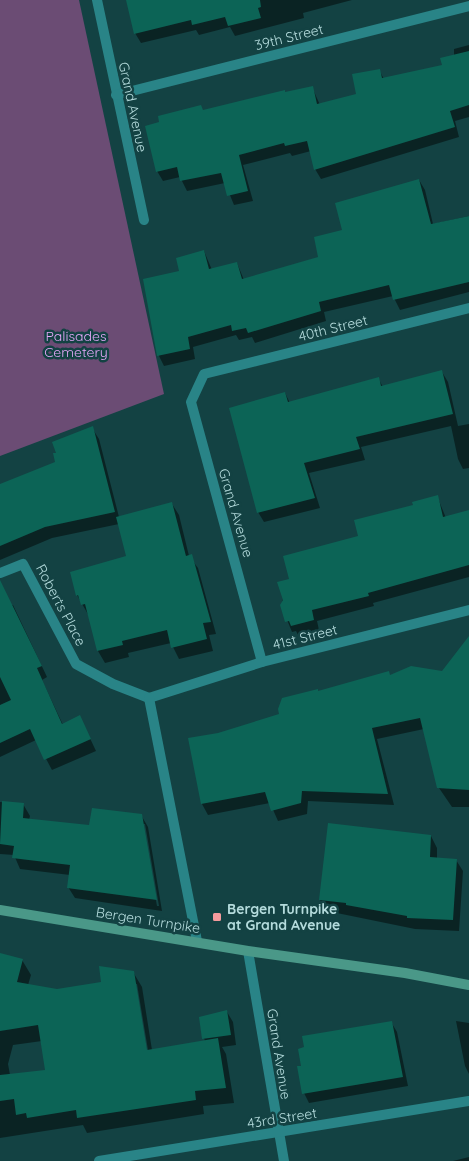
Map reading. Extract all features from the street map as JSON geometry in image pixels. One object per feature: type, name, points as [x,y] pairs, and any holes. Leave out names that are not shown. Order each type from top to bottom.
[{"type":"main road","name":"Bergen Turnpike","points":[[0,910],[197,941],[248,951],[405,973],[469,985]]},
{"type":"street","name":"Grand Avenue","points":[[97,0],[144,220]]},
{"type":"street","name":"39th Street","points":[[116,96],[469,6]]},
{"type":"street","name":"40th Street","points":[[204,374],[469,308]]},
{"type":"street","name":"Grand Avenue","points":[[204,374],[191,402],[262,662]]},
{"type":"street","name":"Roberts Place","points":[[0,573],[23,564],[76,664],[113,684],[149,698]]},
{"type":"street","name":"41st Street","points":[[149,698],[262,662],[469,610]]},
{"type":"street","points":[[149,698],[197,941]]},
{"type":"street","name":"Grand Avenue","points":[[248,951],[284,1161]]},
{"type":"street","name":"43rd Street","points":[[99,1161],[469,1101]]},
{"type":"green space","name":"Palisades Cemetery","points":[[0,0],[79,0],[164,394],[0,456]]},
{"type":"building","points":[[126,0],[260,0],[261,7],[258,8],[261,18],[228,26],[225,17],[192,25],[191,20],[134,34]]},
{"type":"building","points":[[469,51],[469,105],[450,111],[455,127],[314,170],[307,141],[285,146],[284,143],[239,155],[248,191],[227,196],[221,173],[180,181],[177,167],[156,172],[145,126],[159,122],[158,116],[201,105],[203,110],[285,90],[285,92],[313,86],[317,104],[356,94],[352,74],[380,69],[382,78],[442,65],[440,58]]},
{"type":"building","points":[[419,179],[431,224],[469,216],[469,282],[393,300],[389,285],[319,302],[321,311],[248,333],[246,328],[232,331],[231,325],[188,337],[190,349],[157,356],[143,279],[179,271],[176,258],[204,250],[209,269],[237,262],[242,279],[318,257],[314,237],[342,230],[335,203]]},
{"type":"building","points":[[442,370],[453,414],[356,437],[360,449],[304,463],[315,498],[257,513],[229,408],[285,392],[288,402],[379,377],[381,386]]},
{"type":"building","points":[[93,426],[115,512],[45,527],[0,546],[0,484],[55,462],[53,453],[56,453],[52,442]]},
{"type":"building","points":[[438,495],[443,517],[469,510],[469,565],[368,593],[369,596],[312,610],[314,620],[291,626],[289,621],[285,622],[280,605],[283,600],[277,582],[289,579],[283,556],[358,536],[354,520],[413,505],[412,502]]},
{"type":"building","points":[[172,502],[186,556],[192,554],[211,622],[203,623],[207,639],[171,648],[167,630],[122,641],[123,645],[97,651],[85,604],[81,605],[78,595],[76,596],[70,572],[126,556],[116,517]]},
{"type":"building","points":[[0,580],[42,666],[37,668],[62,724],[80,715],[91,739],[44,760],[30,729],[0,743],[0,705],[11,700],[0,677]]},
{"type":"building","points":[[469,636],[469,790],[437,788],[420,718],[372,728],[388,794],[302,791],[301,803],[271,811],[265,792],[201,804],[188,738],[218,733],[279,714],[278,709],[282,698],[318,689],[318,691],[389,671],[390,675],[411,666],[442,671]]},
{"type":"building","points":[[2,801],[24,803],[23,818],[89,825],[92,808],[142,814],[157,900],[67,888],[70,865],[12,858],[14,846],[0,844]]},
{"type":"building","points":[[328,823],[431,835],[430,857],[457,859],[453,920],[407,918],[407,916],[346,905],[346,903],[319,900]]},
{"type":"building","points":[[0,953],[23,959],[17,982],[57,989],[101,982],[99,966],[134,971],[147,1050],[218,1038],[226,1088],[195,1091],[196,1100],[77,1118],[76,1110],[27,1118],[26,1113],[16,1115],[14,1099],[0,1101],[0,1075],[45,1070],[38,1025],[0,1031]]},
{"type":"building","points":[[227,1010],[231,1035],[202,1039],[199,1017]]},
{"type":"building","points":[[392,1021],[403,1077],[302,1094],[297,1066],[301,1066],[298,1049],[304,1047],[302,1036]]},
{"type":"place","name":"Bergen Turnpike at Grand Avenue","points":[[217,917]]}]
